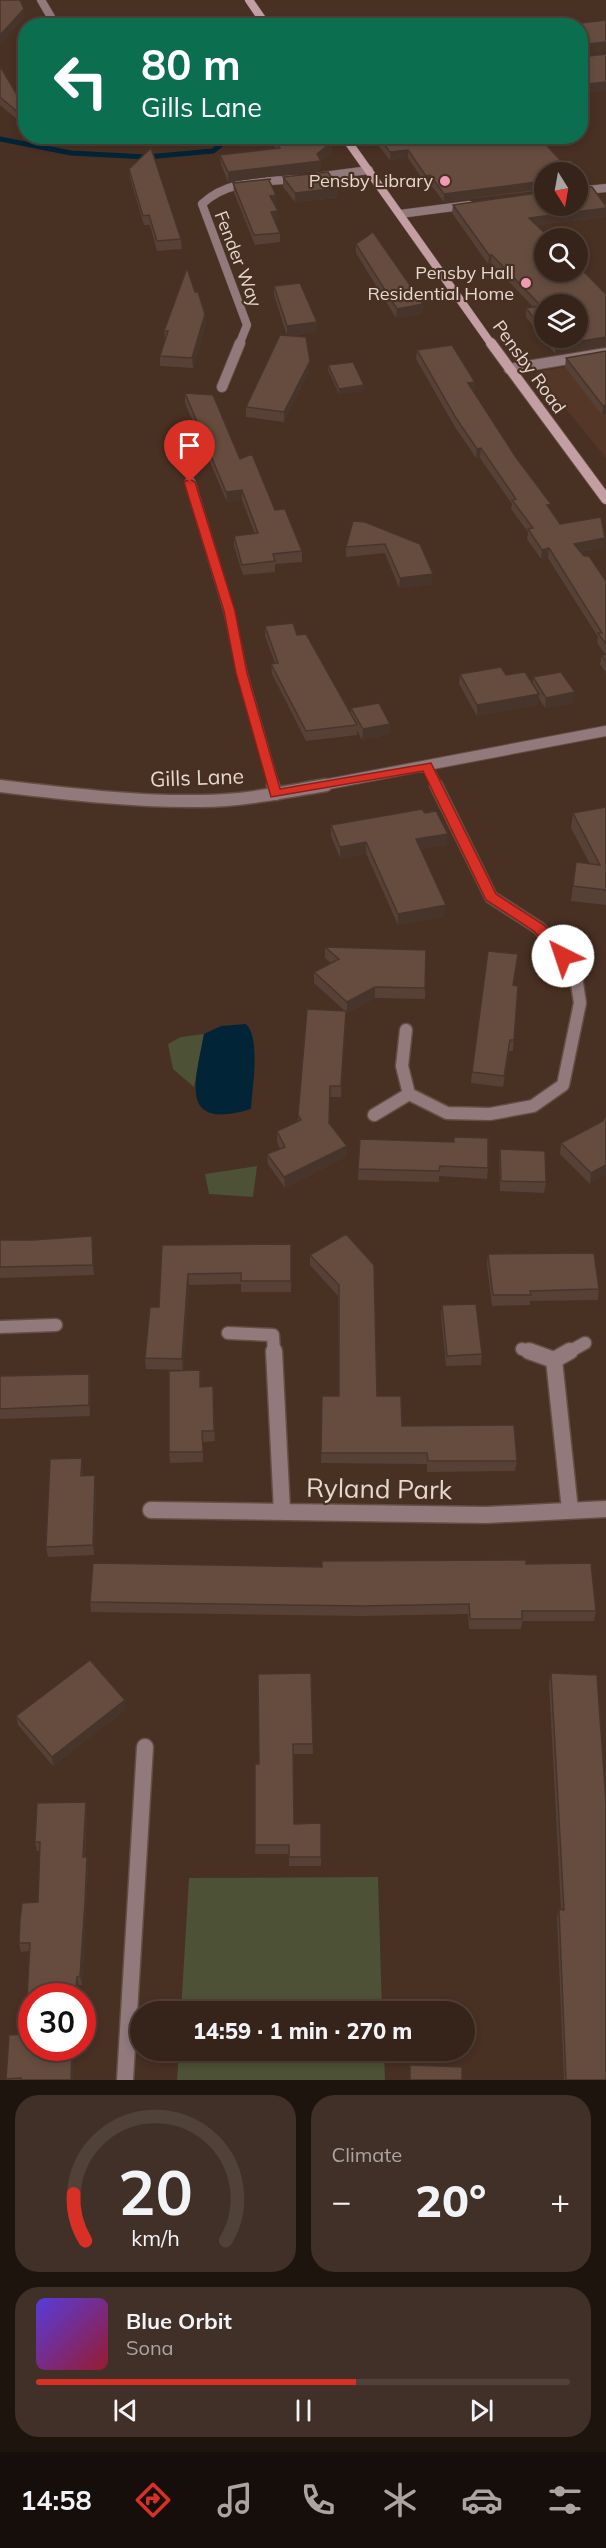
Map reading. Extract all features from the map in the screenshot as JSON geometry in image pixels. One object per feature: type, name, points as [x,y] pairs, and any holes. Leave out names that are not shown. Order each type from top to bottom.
[{"type":"main road","points":[[249,0],[261,18]]},
{"type":"main road","name":"Pensby Road","points":[[351,144],[509,369],[606,499]]},
{"type":"street","points":[[42,0],[51,18]]},
{"type":"street","name":"Fender Way","points":[[222,387],[247,325],[202,204],[210,194],[225,188],[369,170]]},
{"type":"street","points":[[588,190],[606,188]]},
{"type":"street","points":[[400,214],[478,204]]},
{"type":"street","points":[[509,369],[606,352]]},
{"type":"street","points":[[190,482],[229,611],[242,673],[276,794]]},
{"type":"street","name":"Gills Lane","points":[[0,786],[97,798],[204,801],[276,794],[606,731]]},
{"type":"street","points":[[406,1030],[402,1066],[409,1094],[447,1113],[490,1114],[533,1107],[563,1085],[580,1003],[575,970],[539,928],[491,897],[427,766]]},
{"type":"street","points":[[374,1115],[409,1094]]},
{"type":"street","points":[[0,1326],[56,1325]]},
{"type":"street","points":[[228,1333],[273,1335],[282,1511]]},
{"type":"street","points":[[522,1349],[554,1360],[585,1343]]},
{"type":"street","points":[[554,1360],[570,1510]]},
{"type":"street","name":"Ryland Park","points":[[150,1510],[486,1515],[606,1509]]},
{"type":"street","points":[[125,2080],[145,1747]]},
{"type":"shaded area","points":[[606,360],[606,458],[536,372]]},
{"type":"green space","points":[[204,1034],[194,1087],[173,1069],[168,1044],[181,1037]]},
{"type":"green space","points":[[257,1166],[253,1197],[209,1194],[205,1174]]},
{"type":"green space","points":[[378,1877],[382,2001],[182,2001],[189,1878]]},
{"type":"green space","points":[[178,2061],[384,2061],[385,2080],[177,2080]]},
{"type":"water","points":[[246,1024],[251,1031],[254,1052],[251,1109],[228,1114],[212,1113],[202,1108],[197,1098],[197,1069],[204,1034],[221,1026]]},
{"type":"building","points":[[0,0],[20,0],[24,9],[0,35]]},
{"type":"building","points":[[606,20],[606,42],[588,44],[588,22]]},
{"type":"building","points":[[606,54],[606,82],[588,84],[588,56]]},
{"type":"building","points":[[0,66],[18,96],[18,112],[0,97]]},
{"type":"building","points":[[278,144],[330,144],[317,154],[321,161],[228,172],[220,155],[280,148]]},
{"type":"building","points":[[384,144],[545,144],[561,161],[571,160],[572,162],[534,162],[534,182],[444,194],[430,175],[426,176],[408,150],[390,152]]},
{"type":"building","points":[[151,148],[181,239],[157,241],[149,215],[143,216],[129,169]]},
{"type":"building","points":[[328,172],[338,188],[295,193],[283,177]]},
{"type":"building","points":[[271,179],[269,180],[276,195],[270,196],[278,211],[271,212],[280,233],[254,235],[233,183]]},
{"type":"building","points":[[588,187],[592,187],[606,208],[588,210]]},
{"type":"building","points":[[534,193],[534,216],[544,216],[529,218],[540,228],[534,228],[534,282],[588,282],[588,276],[606,294],[606,337],[588,340],[588,294],[534,294],[534,299],[492,255],[489,255],[453,205]]},
{"type":"building","points":[[373,232],[423,304],[397,309],[356,244]]},
{"type":"building","points":[[187,268],[205,314],[192,358],[160,356],[168,331],[164,331]]},
{"type":"building","points":[[300,283],[317,322],[287,326],[274,286]]},
{"type":"building","points":[[534,307],[534,318],[526,308]]},
{"type":"building","points":[[280,335],[306,337],[310,361],[284,412],[246,407]]},
{"type":"building","points":[[452,345],[475,382],[468,383],[515,456],[551,504],[547,505],[560,524],[601,517],[605,538],[574,544],[584,556],[589,556],[606,581],[606,644],[598,633],[602,633],[549,548],[542,550],[528,529],[533,528],[512,500],[516,499],[481,448],[477,449],[456,418],[417,350]]},
{"type":"building","points":[[606,351],[606,405],[603,406],[566,358]]},
{"type":"building","points":[[353,362],[364,385],[339,389],[328,365]]},
{"type":"building","points":[[185,393],[213,395],[240,459],[252,454],[275,510],[285,509],[302,551],[273,554],[275,561],[242,565],[234,536],[258,533],[242,490],[226,492]]},
{"type":"building","points":[[353,521],[365,522],[420,544],[433,574],[400,578],[385,544],[346,547]]},
{"type":"building","points":[[293,623],[297,635],[306,634],[357,725],[306,731],[271,664],[278,663],[265,626]]},
{"type":"building","points":[[501,667],[506,675],[525,672],[539,694],[477,705],[460,674]]},
{"type":"building","points":[[561,672],[575,692],[546,698],[533,677]]},
{"type":"building","points":[[379,703],[390,724],[363,729],[351,708]]},
{"type":"building","points":[[606,807],[606,890],[573,886],[576,862],[600,865],[573,813]]},
{"type":"building","points":[[422,809],[425,813],[436,811],[448,834],[416,839],[446,905],[398,914],[366,842],[340,847],[331,825]]},
{"type":"building","points":[[325,947],[426,950],[425,988],[375,987],[347,1002],[314,972],[339,959]]},
{"type":"building","points":[[488,951],[518,954],[513,985],[518,986],[514,1040],[510,1040],[504,1076],[472,1072]]},
{"type":"building","points":[[307,1009],[346,1011],[341,1086],[330,1086],[329,1123],[347,1146],[284,1177],[267,1154],[285,1147],[277,1131],[301,1120],[298,1115]]},
{"type":"building","points":[[606,1114],[606,1165],[591,1173],[561,1143],[603,1121]]},
{"type":"building","points":[[454,1137],[488,1138],[488,1168],[440,1166],[439,1171],[358,1169],[360,1139],[454,1142]]},
{"type":"building","points":[[500,1149],[545,1151],[546,1182],[501,1181]]},
{"type":"building","points":[[346,1234],[374,1265],[377,1396],[401,1396],[402,1426],[514,1425],[517,1461],[428,1461],[427,1453],[321,1453],[322,1396],[339,1396],[339,1285],[310,1255]]},
{"type":"building","points":[[92,1236],[93,1265],[0,1267],[0,1240]]},
{"type":"building","points":[[291,1244],[291,1281],[241,1281],[241,1273],[188,1274],[182,1359],[145,1358],[150,1307],[159,1307],[162,1245]]},
{"type":"building","points":[[594,1253],[599,1289],[530,1291],[531,1295],[493,1295],[488,1254]]},
{"type":"building","points":[[476,1304],[482,1354],[447,1356],[442,1305]]},
{"type":"building","points":[[200,1370],[200,1387],[213,1386],[214,1431],[202,1431],[203,1452],[169,1452],[169,1371]]},
{"type":"building","points":[[89,1374],[89,1405],[0,1409],[0,1376]]},
{"type":"building","points":[[82,1458],[81,1476],[95,1475],[93,1545],[46,1547],[50,1459]]},
{"type":"building","points":[[526,1560],[526,1564],[591,1563],[596,1611],[522,1611],[522,1619],[470,1619],[469,1604],[362,1606],[90,1602],[93,1563],[322,1567],[322,1561]]},
{"type":"building","points":[[90,1660],[125,1700],[52,1757],[16,1716]]},
{"type":"building","points":[[311,1673],[313,1744],[293,1744],[294,1824],[321,1823],[321,1857],[289,1857],[289,1845],[255,1845],[255,1764],[259,1764],[258,1674]]},
{"type":"building","points":[[551,1673],[597,1675],[606,1802],[606,2080],[566,2080],[559,1909],[564,1910]]},
{"type":"building","points":[[86,1802],[83,1857],[87,1857],[85,1902],[80,1976],[77,1977],[76,1983],[28,1983],[30,1943],[19,1943],[22,1903],[38,1902],[40,1842],[35,1842],[37,1803]]},
{"type":"building","points":[[18,2034],[18,2061],[72,2061],[71,2080],[6,2079],[9,2035]]},
{"type":"building","points":[[410,2065],[462,2067],[462,2080],[410,2080]]},
{"type":"waterway","points":[[0,139],[18,143]]},
{"type":"waterway","points":[[25,144],[71,153],[147,157],[213,151],[222,144]]},
{"type":"place","name":"Pensby Library","points":[[445,181]]},
{"type":"place","name":"Pensby Hall Residential Home","points":[[526,283]]},
{"type":"route","points":[[190,482],[229,611],[242,673],[276,794],[427,766],[491,897],[539,928],[563,956]]}]
